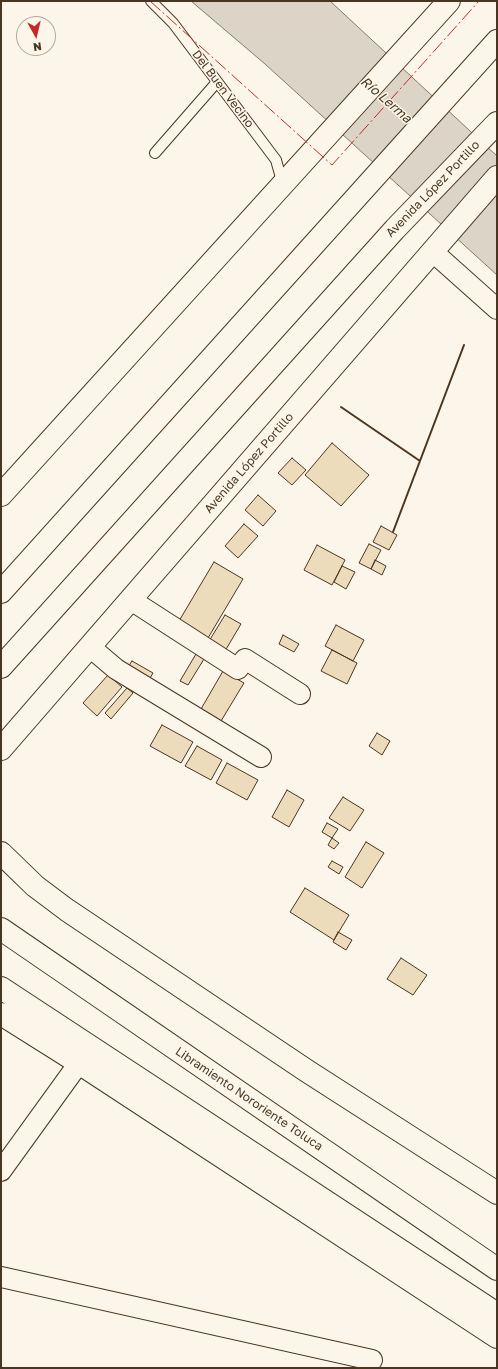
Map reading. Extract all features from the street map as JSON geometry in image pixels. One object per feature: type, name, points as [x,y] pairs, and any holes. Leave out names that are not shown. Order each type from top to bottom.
[{"type":"main road","points":[[1,495],[449,1]]},
{"type":"main road","points":[[1,592],[497,41]]},
{"type":"main road","name":"Avenida López Portillo","points":[[1,667],[394,229],[497,122]]},
{"type":"main road","name":"Avenida López Portillo","points":[[1,749],[497,177]]},
{"type":"main road","points":[[1,853],[35,886],[67,910],[307,1071],[497,1193]]},
{"type":"main road","name":"Libramiento Nororiente Toluca","points":[[1,930],[497,1269]]},
{"type":"main road","points":[[1,988],[497,1314]]},
{"type":"main road","points":[[1,1014],[80,1063],[497,1337]]},
{"type":"street","points":[[432,251],[497,310]]},
{"type":"street","points":[[131,600],[238,669],[245,659],[300,694]]},
{"type":"street","points":[[90,647],[116,669],[261,757]]},
{"type":"street","points":[[1,1171],[80,1063]]},
{"type":"street","points":[[1,1277],[372,1360]]},
{"type":"lane","name":"Del Buen Vecino","points":[[151,1],[173,23],[276,160],[283,185]]},
{"type":"lane","points":[[155,153],[217,82]]},
{"type":"water","name":"Río Lerma","points":[[191,1],[330,1],[497,156],[497,275],[265,64]]},
{"type":"building","points":[[332,443],[369,475],[341,506],[305,475]]},
{"type":"building","points":[[292,458],[306,470],[292,485],[278,473]]},
{"type":"building","points":[[258,495],[276,511],[263,526],[245,510]]},
{"type":"building","points":[[244,524],[258,536],[238,558],[225,546]]},
{"type":"building","points":[[381,526],[397,535],[389,550],[373,542]]},
{"type":"building","points":[[369,544],[381,550],[371,569],[359,563]]},
{"type":"building","points":[[317,545],[345,560],[332,585],[304,570]]},
{"type":"building","points":[[375,560],[386,566],[382,575],[371,569]]},
{"type":"building","points":[[214,562],[243,579],[208,638],[179,621]]},
{"type":"building","points":[[342,566],[355,572],[346,589],[334,582]]},
{"type":"building","points":[[225,615],[241,624],[222,656],[206,646]]},
{"type":"building","points":[[336,625],[364,640],[353,661],[325,646]]},
{"type":"building","points":[[283,635],[299,644],[294,652],[279,644]]},
{"type":"building","points":[[332,650],[357,663],[347,684],[321,671]]},
{"type":"building","points":[[196,654],[204,659],[188,685],[180,681]]},
{"type":"building","points":[[132,661],[153,673],[149,680],[128,667]]},
{"type":"building","points":[[223,671],[244,683],[221,721],[201,709]]},
{"type":"building","points":[[108,675],[122,687],[97,716],[83,703]]},
{"type":"building","points":[[127,688],[133,693],[111,719],[105,713]]},
{"type":"building","points":[[162,725],[193,742],[181,763],[150,746]]},
{"type":"building","points":[[377,733],[390,741],[382,755],[369,746]]},
{"type":"building","points":[[197,746],[222,760],[211,780],[185,766]]},
{"type":"building","points":[[227,763],[258,780],[247,800],[216,783]]},
{"type":"building","points":[[287,790],[304,800],[289,827],[272,817]]},
{"type":"building","points":[[343,797],[364,810],[350,831],[329,818]]},
{"type":"building","points":[[327,823],[338,829],[332,838],[322,832]]},
{"type":"building","points":[[332,838],[339,843],[334,849],[328,845]]},
{"type":"building","points":[[366,842],[384,853],[362,888],[345,877]]},
{"type":"building","points":[[332,861],[343,867],[339,874],[328,867]]},
{"type":"building","points":[[305,888],[349,915],[334,940],[290,912]]},
{"type":"building","points":[[338,932],[352,940],[346,950],[333,942]]},
{"type":"building","points":[[401,958],[427,975],[413,995],[387,979]]},
{"type":"wall","points":[[393,532],[464,345]]},
{"type":"wall","points":[[341,407],[420,461]]},
{"type":"power","points":[[150,1],[332,165],[479,1]]}]
